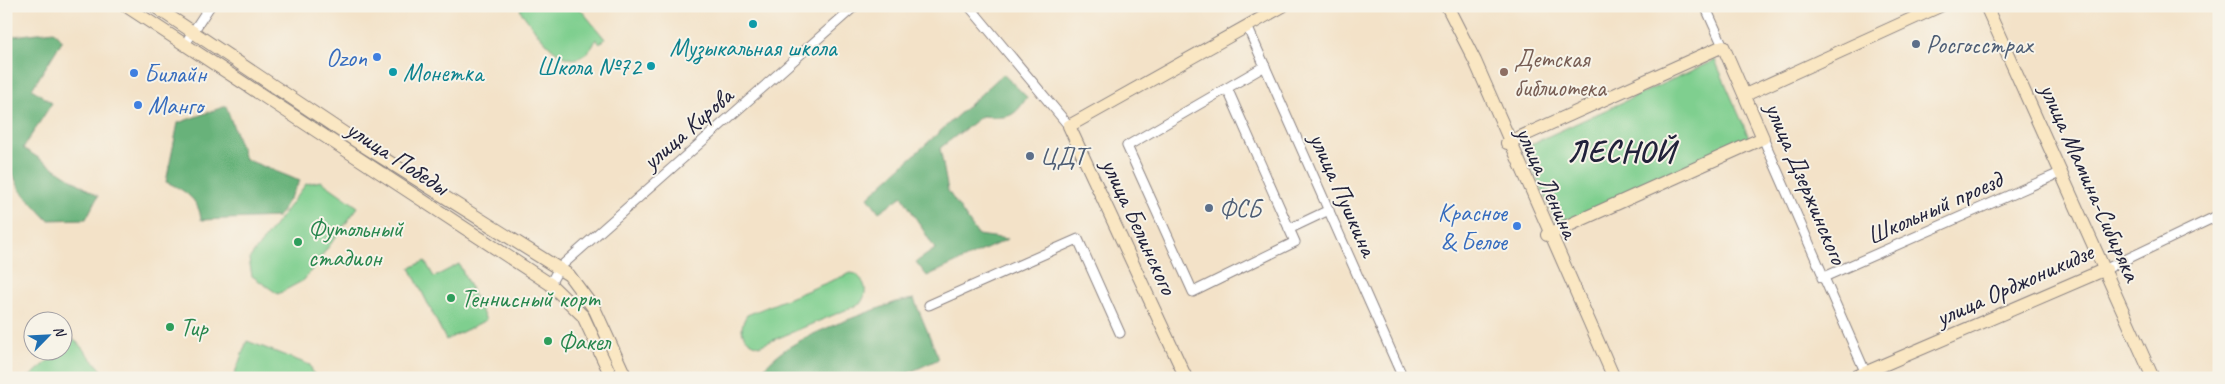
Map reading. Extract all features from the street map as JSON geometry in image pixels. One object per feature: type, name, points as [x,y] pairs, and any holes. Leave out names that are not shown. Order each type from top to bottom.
[{"type":"street","name":"улица Победы","points":[[126,6],[550,284],[583,316],[612,378]]},
{"type":"street","name":"улица Победы","points":[[154,6],[364,147],[569,275],[595,310],[626,378]]},
{"type":"street","points":[[185,44],[210,6]]},
{"type":"street","name":"улица Кирова","points":[[550,284],[559,268],[855,6]]},
{"type":"street","name":"улица Белинского","points":[[970,6],[1069,126],[1186,378]]},
{"type":"street","points":[[1069,126],[1283,6]]},
{"type":"street","name":"улица Ленина","points":[[1445,6],[1509,142],[1586,320],[1608,378]]},
{"type":"street","name":"улица Дзержинского","points":[[1705,6],[1745,95],[1822,278],[1867,376]]},
{"type":"street","points":[[1745,95],[1940,6]]},
{"type":"street","name":"улица Мамина-Сибиряка","points":[[1986,6],[2106,269],[2153,378]]},
{"type":"street","name":"улица Пушкина","points":[[1247,26],[1402,378]]},
{"type":"street","points":[[1509,142],[1723,46]]},
{"type":"street","points":[[1227,88],[1295,242],[1193,292],[1127,146],[1227,88],[1265,66]]},
{"type":"street","points":[[1549,234],[1763,138]]},
{"type":"street","name":"Школьный проезд","points":[[1822,278],[2062,172]]},
{"type":"street","points":[[1289,229],[1329,210]]},
{"type":"street","name":"улица Орджоникидзе","points":[[1853,378],[1867,376],[2106,269],[2219,215]]},
{"type":"street","points":[[929,305],[1078,239],[1120,333]]},
{"type":"street","points":[[1586,320],[1614,378]]},
{"type":"green space","points":[[520,6],[578,6],[605,39],[600,44],[596,39],[584,55],[576,59],[567,58],[549,46],[521,12]]},
{"type":"green space","points":[[54,31],[62,41],[32,89],[52,103],[23,148],[98,196],[86,219],[48,220],[20,190],[6,159],[6,37]]},
{"type":"green space","points":[[1715,60],[1750,140],[1566,224],[1563,218],[1556,222],[1526,154],[1532,151],[1529,145]]},
{"type":"green space","points":[[1003,74],[1027,97],[1018,110],[1004,117],[982,116],[940,148],[948,191],[978,235],[1008,239],[927,276],[916,262],[935,249],[902,196],[879,212],[868,197]]},
{"type":"green space","points":[[226,106],[245,159],[300,181],[278,217],[201,220],[198,207],[190,196],[166,182],[178,123]]},
{"type":"green space","name":"Футольный стадион","points":[[321,181],[358,207],[304,280],[278,294],[252,276],[249,259],[306,184]]},
{"type":"green space","name":"Теннисный корт","points":[[425,261],[434,277],[459,264],[486,320],[446,340],[410,268]]},
{"type":"green space","points":[[851,273],[856,274],[864,285],[865,292],[860,304],[759,346],[749,341],[743,334],[742,325],[747,315]]},
{"type":"green space","points":[[914,299],[939,359],[897,378],[759,378],[767,365],[781,352],[799,341],[841,322],[896,302]]},
{"type":"green space","points":[[74,339],[109,378],[28,378],[47,362],[72,362],[72,341]]},
{"type":"green space","points":[[247,341],[310,365],[315,378],[233,378]]},
{"type":"place","name":"Музыкальная школа","points":[[753,24]]},
{"type":"place","name":"Росгосстрах","points":[[1916,44]]},
{"type":"place","name":"Ozon","points":[[377,57]]},
{"type":"place","name":"Школа №72","points":[[651,66]]},
{"type":"place","name":"Монетка","points":[[393,72]]},
{"type":"place","name":"Детская библиотека","points":[[1504,72]]},
{"type":"place","name":"Билайн","points":[[134,73]]},
{"type":"place","name":"Манго","points":[[138,105]]},
{"type":"place","name":"ЦДТ","points":[[1030,156]]},
{"type":"place","name":"ФСБ","points":[[1209,208]]},
{"type":"place","name":"Красное & Белое","points":[[1517,226]]},
{"type":"place","name":"Футольный стадион","points":[[298,242]]},
{"type":"place","name":"Теннисный корт","points":[[451,298]]},
{"type":"place","name":"Тир","points":[[170,327]]},
{"type":"place","name":"Факел","points":[[548,341]]},
{"type":"district","name":"ЛЕСНОЙ","points":[[1621,151]]}]
